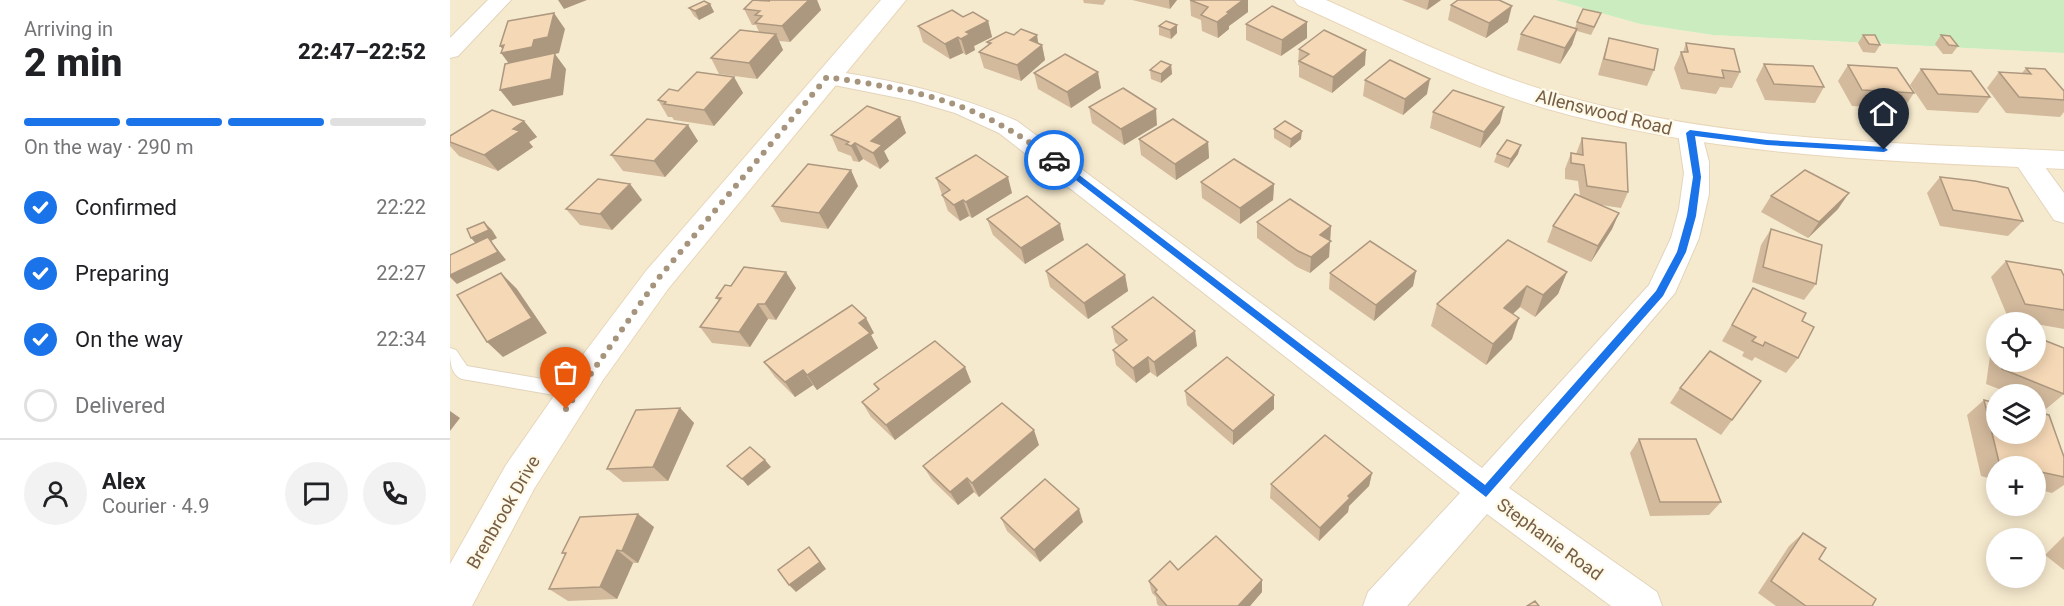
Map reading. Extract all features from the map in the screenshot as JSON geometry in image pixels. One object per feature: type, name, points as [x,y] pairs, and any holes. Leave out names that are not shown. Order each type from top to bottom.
[{"type":"street","points":[[450,51],[500,0]]},
{"type":"street","name":"Brenbrook Drive","points":[[450,605],[520,477],[657,280],[894,0]]},
{"type":"street","name":"Allenswood Road","points":[[1306,0],[1498,82],[1593,112],[1690,133],[1767,142],[2064,160]]},
{"type":"street","name":"Stephanie Road","points":[[827,77],[904,89],[943,99],[1008,127],[1486,492],[1643,606]]},
{"type":"street","points":[[1382,606],[1486,492],[1660,293],[1681,252],[1692,216],[1697,177],[1690,133]]},
{"type":"street","points":[[2025,158],[2064,213]]},
{"type":"lane","points":[[450,354],[462,372],[577,392]]},
{"type":"shaded area","points":[[450,0],[1555,0],[1640,24],[1713,35],[2064,53],[2064,606],[450,606]]},
{"type":"green space","points":[[1555,0],[2064,0],[2064,53],[1713,35],[1640,24]]},
{"type":"building","points":[[753,0],[809,0],[782,26],[755,23],[762,16],[755,15],[760,11],[744,9]]},
{"type":"building","points":[[1190,0],[1243,0],[1217,22],[1201,15],[1208,7]]},
{"type":"building","points":[[1458,0],[1499,0],[1512,6],[1489,23],[1451,5]]},
{"type":"building","points":[[704,1],[710,4],[695,11],[689,8]]},
{"type":"building","points":[[1272,6],[1307,22],[1282,40],[1246,24]]},
{"type":"building","points":[[1583,9],[1601,13],[1594,27],[1577,22]]},
{"type":"building","points":[[952,10],[963,17],[973,12],[988,21],[966,32],[970,34],[961,39],[958,37],[945,44],[918,26]]},
{"type":"building","points":[[554,13],[548,37],[534,40],[532,47],[501,53],[504,45],[500,46],[508,21]]},
{"type":"building","points":[[1534,16],[1577,29],[1565,48],[1521,34]]},
{"type":"building","points":[[1166,21],[1177,25],[1170,30],[1159,26]]},
{"type":"building","points":[[1021,29],[1037,35],[1030,40],[1042,45],[1017,65],[979,52],[991,43],[987,42],[1006,32],[1014,35]]},
{"type":"building","points":[[740,30],[776,34],[749,63],[711,58]]},
{"type":"building","points":[[1324,30],[1366,50],[1333,77],[1299,61],[1309,54],[1299,49]]},
{"type":"building","points":[[1863,35],[1875,35],[1880,45],[1869,44]]},
{"type":"building","points":[[1941,35],[1950,36],[1958,46],[1949,45]]},
{"type":"building","points":[[1609,38],[1658,49],[1654,70],[1604,59]]},
{"type":"building","points":[[1686,43],[1734,49],[1740,72],[1722,70],[1724,78],[1688,73],[1681,52],[1688,52]]},
{"type":"building","points":[[555,53],[551,79],[500,90],[505,64]]},
{"type":"building","points":[[1065,54],[1098,72],[1067,92],[1034,73]]},
{"type":"building","points":[[1390,60],[1430,79],[1405,99],[1365,80]]},
{"type":"building","points":[[1161,61],[1171,65],[1161,74],[1150,70]]},
{"type":"building","points":[[1764,64],[1813,66],[1824,87],[1774,84]]},
{"type":"building","points":[[1848,65],[1897,68],[1914,93],[1862,90]]},
{"type":"building","points":[[2026,68],[2045,69],[2064,91],[2064,100],[2019,97],[1999,72],[2031,74]]},
{"type":"building","points":[[1921,69],[1971,71],[1990,97],[1938,94]]},
{"type":"building","points":[[697,72],[734,77],[704,110],[664,104],[666,102],[658,100],[669,89],[678,91]]},
{"type":"building","points":[[1123,88],[1156,109],[1121,129],[1089,107]]},
{"type":"building","points":[[1453,90],[1504,107],[1484,132],[1433,112]]},
{"type":"building","points":[[867,106],[900,117],[871,141],[882,145],[873,153],[855,143],[851,146],[846,144],[849,142],[831,135]]},
{"type":"building","points":[[492,110],[524,121],[513,129],[520,131],[484,155],[450,142],[450,136]]},
{"type":"building","points":[[647,119],[688,125],[654,161],[611,155]]},
{"type":"building","points":[[1173,119],[1208,142],[1175,164],[1139,139]]},
{"type":"building","points":[[1285,121],[1302,131],[1291,139],[1274,129]]},
{"type":"building","points":[[1582,138],[1626,143],[1628,192],[1587,186],[1584,165],[1571,163],[1571,153],[1583,155]]},
{"type":"building","points":[[1507,140],[1521,145],[1511,159],[1497,154]]},
{"type":"building","points":[[976,155],[1008,177],[966,202],[963,200],[954,205],[942,195],[950,190],[936,178]]},
{"type":"building","points":[[1234,159],[1274,184],[1240,208],[1201,182]]},
{"type":"building","points":[[808,164],[851,170],[819,213],[772,206]]},
{"type":"building","points":[[1805,170],[1849,193],[1819,222],[1771,196]]},
{"type":"building","points":[[1940,177],[2008,188],[2023,221],[1953,210]]},
{"type":"building","points":[[598,179],[630,184],[600,214],[566,209]]},
{"type":"building","points":[[1575,194],[1619,213],[1598,246],[1553,226]]},
{"type":"building","points":[[1027,196],[1060,224],[1021,248],[987,219]]},
{"type":"building","points":[[1290,199],[1331,226],[1320,235],[1331,241],[1311,257],[1298,251],[1257,222]]},
{"type":"building","points":[[484,222],[489,230],[471,238],[467,229]]},
{"type":"building","points":[[1771,229],[1822,245],[1816,284],[1763,267]]},
{"type":"building","points":[[488,237],[498,252],[450,275],[450,255]]},
{"type":"building","points":[[1508,240],[1567,272],[1543,295],[1527,286],[1504,308],[1519,318],[1493,344],[1437,304]]},
{"type":"building","points":[[1370,241],[1416,271],[1376,305],[1330,273]]},
{"type":"building","points":[[1087,244],[1125,275],[1084,303],[1046,271]]},
{"type":"building","points":[[2006,261],[2061,270],[2064,276],[2064,310],[2025,304]]},
{"type":"building","points":[[744,267],[786,272],[765,304],[758,304],[739,332],[700,327],[721,298],[716,298],[725,285],[731,286]]},
{"type":"building","points":[[501,273],[532,318],[487,342],[457,295]]},
{"type":"building","points":[[1753,288],[1806,313],[1802,321],[1814,327],[1798,358],[1765,342],[1763,346],[1752,341],[1756,337],[1732,325]]},
{"type":"building","points":[[1153,297],[1195,331],[1154,362],[1148,357],[1133,368],[1113,350],[1127,340],[1112,327]]},
{"type":"building","points":[[852,305],[866,318],[859,323],[870,333],[807,375],[803,370],[785,382],[764,362]]},
{"type":"building","points":[[935,341],[965,367],[886,425],[862,402],[879,389],[874,384]]},
{"type":"building","points":[[2046,341],[2064,348],[2064,394],[2046,387],[2046,384],[2039,384],[2009,372],[2046,372]]},
{"type":"building","points":[[1710,351],[1761,381],[1732,420],[1680,388]]},
{"type":"building","points":[[1227,357],[1274,395],[1233,431],[1185,391]]},
{"type":"building","points":[[1002,403],[1034,430],[972,483],[967,478],[950,492],[923,466]]},
{"type":"building","points":[[680,408],[653,467],[607,469],[636,410]]},
{"type":"building","points":[[2046,414],[2049,415],[2064,457],[2064,477],[2046,473],[2046,456],[1998,456],[1995,444],[2046,444]]},
{"type":"building","points":[[1325,435],[1372,473],[1320,528],[1271,484]]},
{"type":"building","points":[[1639,439],[1696,439],[1721,502],[1660,502]]},
{"type":"building","points":[[750,447],[765,460],[742,479],[727,466]]},
{"type":"building","points":[[1045,479],[1079,509],[1034,550],[1001,518]]},
{"type":"building","points":[[638,514],[622,551],[617,550],[600,587],[549,589],[566,553],[562,553],[580,517]]},
{"type":"building","points":[[1803,533],[1826,548],[1819,559],[1876,599],[1872,606],[1806,606],[1771,581]]},
{"type":"building","points":[[1216,536],[1262,580],[1238,606],[1167,606],[1149,581],[1170,561],[1178,570]]},
{"type":"building","points":[[809,547],[820,562],[789,585],[778,570]]},
{"type":"building","points":[[1535,601],[1539,606],[1527,606]]},
{"type":"way so far","points":[[566,409],[591,370],[657,280],[827,77],[904,89],[943,99],[1008,127],[1054,160]]},
{"type":"route","points":[[1054,160],[1486,492],[1660,293],[1681,252],[1692,216],[1697,177],[1690,133],[1767,142],[1884,150]]}]
